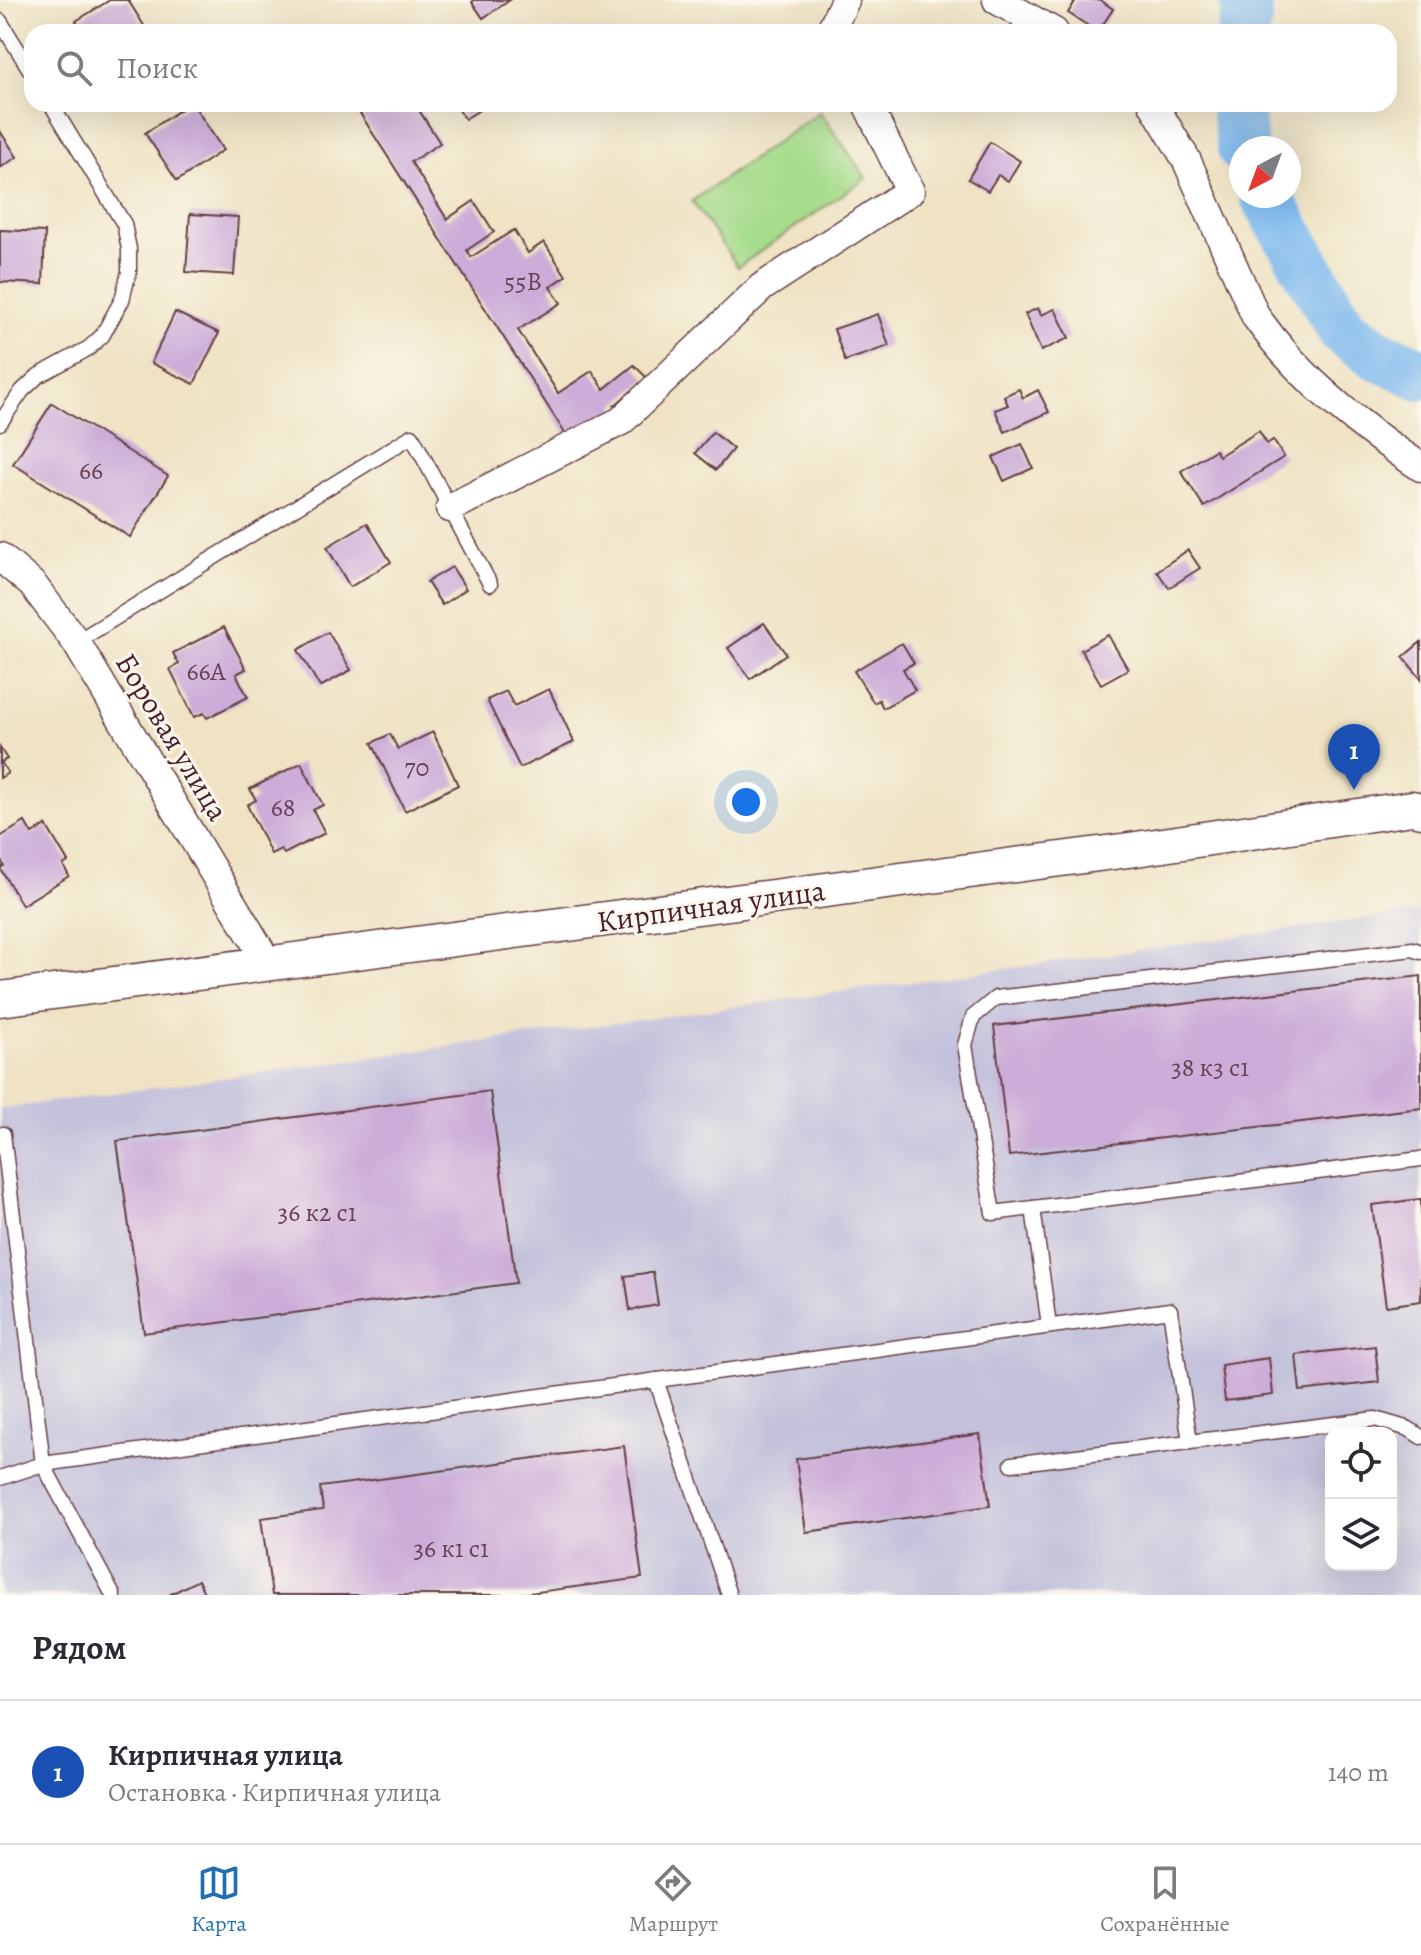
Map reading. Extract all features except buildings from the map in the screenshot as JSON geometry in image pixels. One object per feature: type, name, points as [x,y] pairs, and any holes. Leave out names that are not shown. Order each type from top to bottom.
[{"type":"street","points":[[834,24],[845,0]]},
{"type":"street","points":[[997,0],[1040,24]]},
{"type":"street","points":[[450,508],[621,421],[762,287],[910,191],[871,112]]},
{"type":"street","points":[[1158,112],[1186,159],[1256,317],[1272,339],[1329,398],[1367,430],[1421,467]]},
{"type":"street","name":"Боровая улица","points":[[0,557],[33,585],[76,642],[269,965]]},
{"type":"street","name":"Кирпичная улица","points":[[0,999],[1129,850],[1398,810],[1421,810]]},
{"type":"lane","points":[[0,21],[24,60]]},
{"type":"lane","points":[[0,423],[22,391],[38,376],[89,348],[102,336],[122,300],[129,272],[124,224],[56,112]]},
{"type":"lane","points":[[76,642],[412,436],[490,584]]},
{"type":"lane","points":[[1421,952],[1413,949],[996,998],[973,1017],[965,1045],[993,1213],[1421,1159]]},
{"type":"lane","points":[[0,1135],[3,1134],[43,1464],[113,1595]]},
{"type":"lane","points":[[1033,1208],[1049,1326]]},
{"type":"lane","points":[[0,1478],[43,1464],[1170,1310],[1190,1442]]},
{"type":"lane","points":[[656,1380],[729,1595]]},
{"type":"lane","points":[[1012,1464],[1375,1419],[1409,1429],[1421,1437]]},
{"type":"shaded area","points":[[1421,911],[1421,1595],[0,1595],[0,1109]]},
{"type":"green space","points":[[820,112],[866,178],[738,267],[692,201]]},
{"type":"waterway","points":[[1245,0],[1245,24]]},
{"type":"waterway","points":[[1237,112],[1241,136]]},
{"type":"waterway","points":[[1273,208],[1343,330],[1377,354],[1421,374]]},
{"type":"place","name":"Кирпичная улица","points":[[1354,790]]}]
